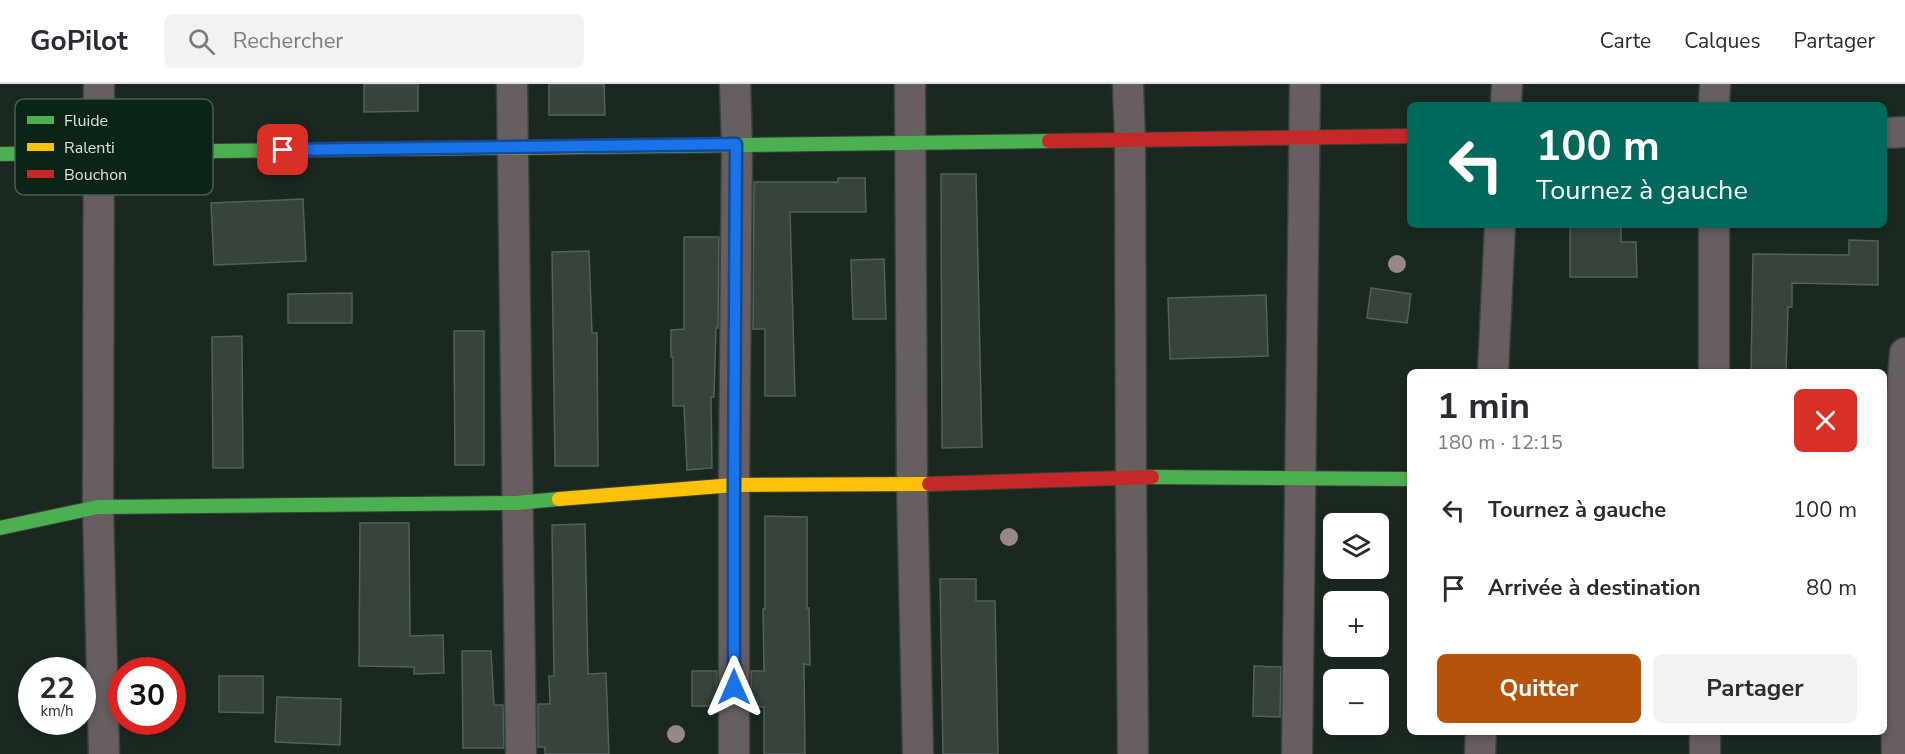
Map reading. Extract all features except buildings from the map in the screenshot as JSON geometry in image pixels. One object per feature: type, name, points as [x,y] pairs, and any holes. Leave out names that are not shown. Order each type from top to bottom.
[{"type":"street","points":[[99,84],[99,99]]},
{"type":"street","points":[[512,84],[521,754]]},
{"type":"street","points":[[734,754],[735,84]]},
{"type":"street","points":[[909,84],[912,485],[918,754]]},
{"type":"street","points":[[1128,84],[1131,139],[1134,754]]},
{"type":"street","points":[[1297,754],[1305,84]]},
{"type":"street","points":[[1506,102],[1507,84]]},
{"type":"street","points":[[1714,102],[1715,84]]},
{"type":"street","points":[[1887,132],[1905,132]]},
{"type":"street","points":[[213,151],[1407,136]]},
{"type":"street","points":[[0,154],[15,154]]},
{"type":"street","points":[[100,195],[98,507],[104,754]]},
{"type":"street","points":[[1493,369],[1500,228]]},
{"type":"street","points":[[1714,228],[1714,369]]},
{"type":"street","points":[[1897,754],[1894,501],[1905,353]]},
{"type":"street","points":[[0,528],[98,507],[516,503],[734,485],[912,485],[1131,477],[1407,479]]},
{"type":"street","points":[[1480,754],[1481,735]]},
{"type":"street","points":[[1705,754],[1706,735]]},
{"type":"traffic: fast","points":[[580,147],[1049,141]]},
{"type":"traffic: fast","points":[[213,151],[377,149]]},
{"type":"traffic: fast","points":[[0,154],[15,154]]},
{"type":"traffic: fast","points":[[1152,477],[1407,479]]},
{"type":"traffic: fast","points":[[0,528],[98,507],[516,503],[559,499]]},
{"type":"traffic: slow","points":[[377,149],[580,147]]},
{"type":"traffic: slow","points":[[559,499],[734,485],[929,484]]},
{"type":"traffic: jam","points":[[1049,141],[1407,136]]},
{"type":"traffic: jam","points":[[929,484],[1152,477]]},
{"type":"route","points":[[283,150],[736,144],[734,687]]}]
